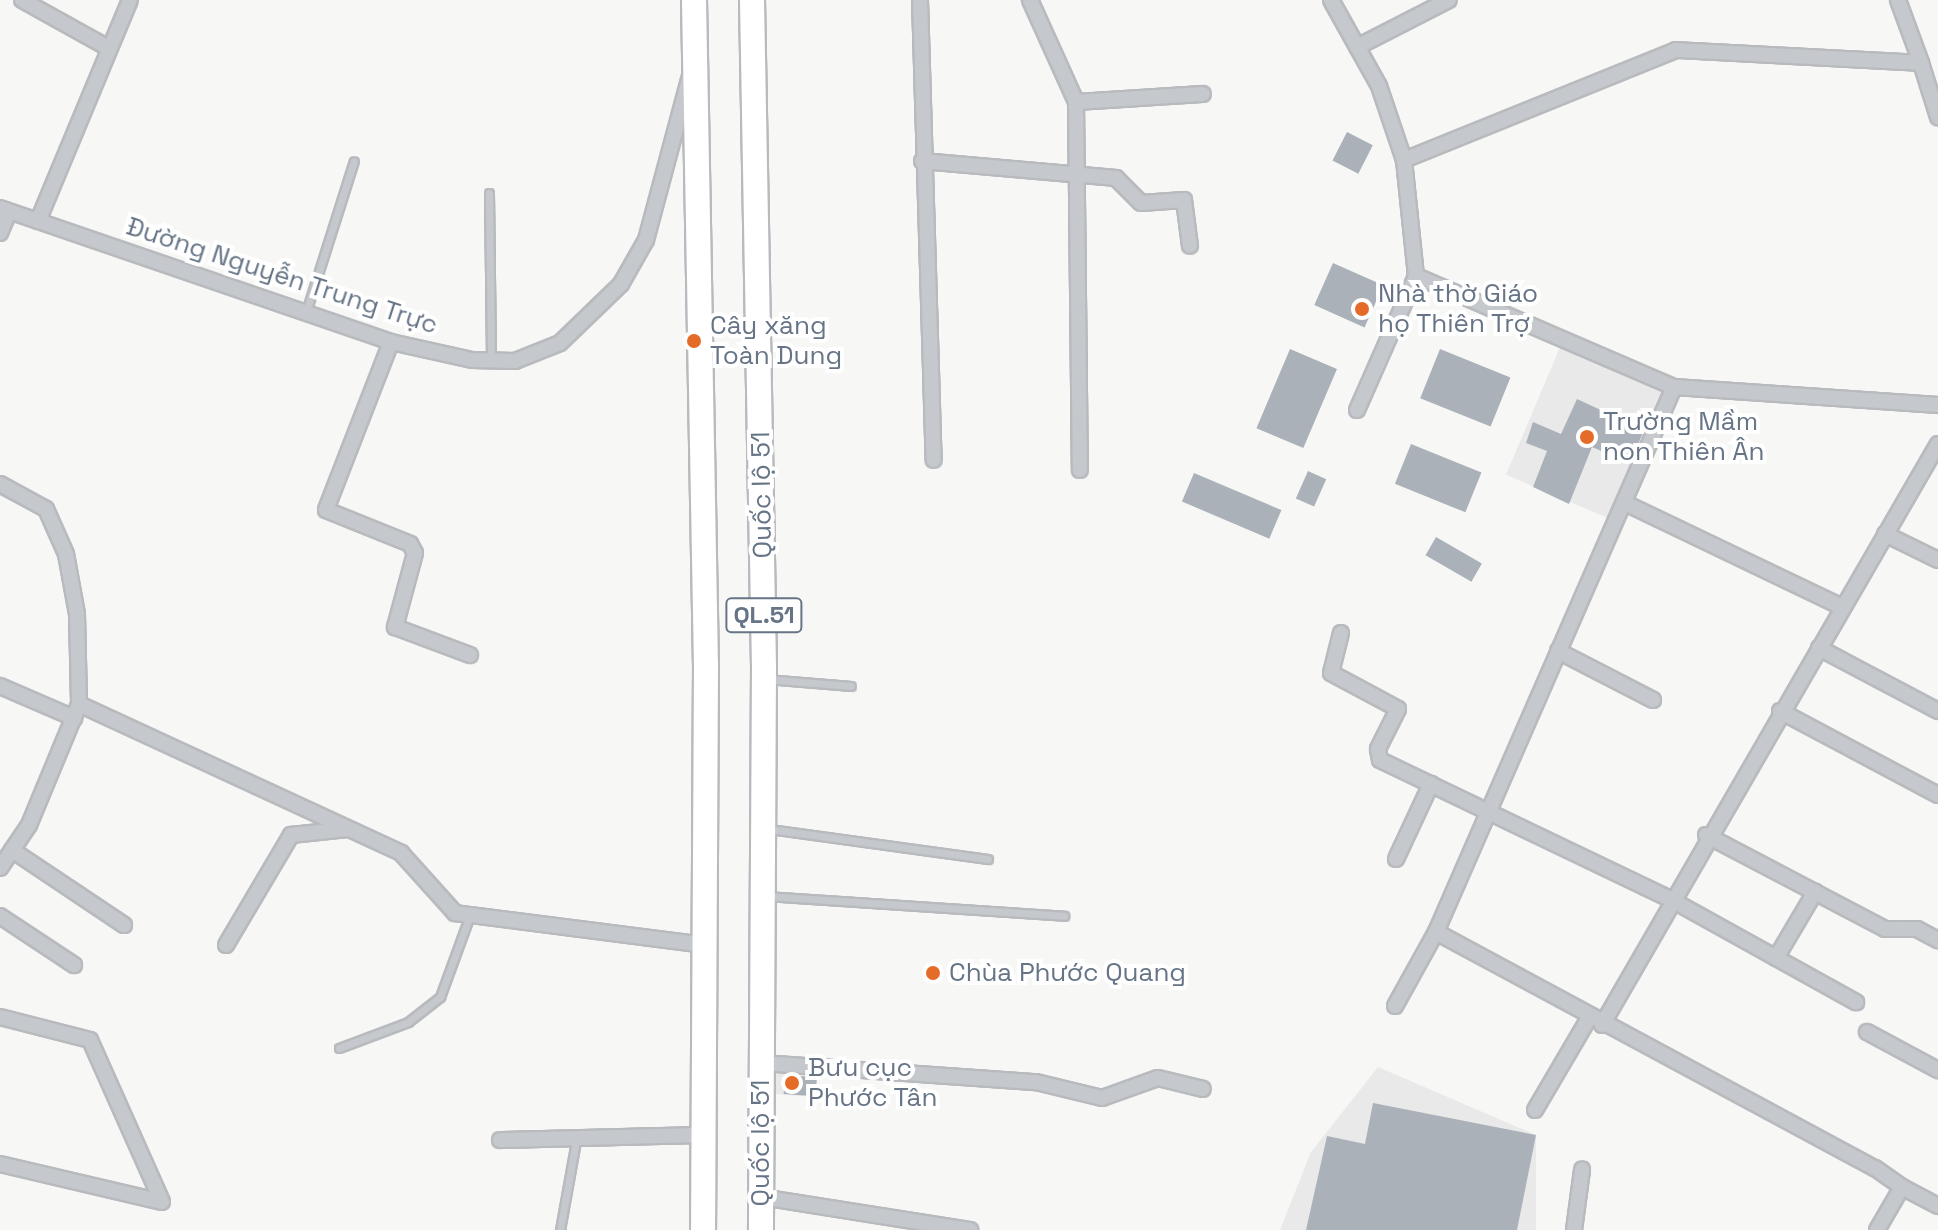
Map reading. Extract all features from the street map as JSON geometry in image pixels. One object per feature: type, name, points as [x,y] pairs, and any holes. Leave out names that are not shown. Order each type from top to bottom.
[{"type":"highway","name":"QL.51","points":[[694,0],[698,57],[703,1230]]},
{"type":"highway","name":"Quốc lộ 51","points":[[752,0],[764,679],[761,1230]]},
{"type":"street","points":[[22,0],[105,46]]},
{"type":"street","points":[[38,221],[105,46],[130,0]]},
{"type":"street","points":[[920,0],[922,161],[934,460]]},
{"type":"street","points":[[1030,0],[1076,102],[1071,179],[1080,470]]},
{"type":"street","points":[[1331,0],[1357,47],[1404,160],[1416,276],[1357,410]]},
{"type":"street","points":[[1357,47],[1449,0]]},
{"type":"street","points":[[1898,0],[1938,117]]},
{"type":"street","points":[[1404,160],[1676,50],[1921,63]]},
{"type":"street","name":"Đường Nguyễn Trung Trực","points":[[4,210],[391,342],[491,361],[515,361],[560,343],[621,284],[646,240],[698,57]]},
{"type":"street","points":[[1076,102],[1203,94]]},
{"type":"street","points":[[922,161],[1071,179],[1125,181],[1141,203],[1184,200],[1190,246]]},
{"type":"street","points":[[0,233],[4,210]]},
{"type":"street","points":[[1416,276],[1674,387],[1938,405]]},
{"type":"street","points":[[391,342],[326,510],[410,544],[415,553],[395,627],[470,655]]},
{"type":"street","points":[[1395,1006],[1436,932],[1486,810],[1674,387]]},
{"type":"street","points":[[1535,1110],[1596,1022],[1938,444]]},
{"type":"street","points":[[0,484],[46,509],[66,554],[77,614],[76,711],[12,850],[0,868]]},
{"type":"street","points":[[1625,503],[1842,607]]},
{"type":"street","points":[[1885,534],[1938,560]]},
{"type":"street","points":[[1341,633],[1331,673],[1398,709],[1376,756],[1670,899],[1856,1002]]},
{"type":"street","points":[[1819,648],[1938,711]]},
{"type":"street","points":[[1558,651],[1653,700]]},
{"type":"street","points":[[0,686],[76,711],[353,828],[408,860],[446,909],[470,915],[704,945]]},
{"type":"street","points":[[1780,711],[1938,795]]},
{"type":"street","points":[[1396,859],[1431,784]]},
{"type":"street","points":[[226,945],[291,835],[353,828]]},
{"type":"street","points":[[1706,835],[1885,929],[1917,929],[1938,940]]},
{"type":"street","points":[[12,850],[124,925]]},
{"type":"street","points":[[1776,958],[1815,892]]},
{"type":"street","points":[[0,916],[74,965]]},
{"type":"street","points":[[1436,932],[1938,1206]]},
{"type":"street","points":[[0,1017],[90,1040],[162,1202],[0,1164]]},
{"type":"street","points":[[1867,1032],[1938,1070]]},
{"type":"street","points":[[762,1063],[1036,1082],[1102,1098],[1158,1078],[1203,1089]]},
{"type":"street","points":[[500,1140],[576,1141],[703,1135]]},
{"type":"street","points":[[1574,1230],[1582,1170]]},
{"type":"street","points":[[1877,1230],[1902,1187]]},
{"type":"street","points":[[761,1197],[970,1230]]},
{"type":"lane","points":[[306,312],[354,161]]},
{"type":"lane","points":[[489,193],[491,361]]},
{"type":"lane","points":[[764,679],[851,686]]},
{"type":"lane","points":[[763,828],[988,859]]},
{"type":"lane","points":[[763,895],[1064,916]]},
{"type":"lane","points":[[339,1048],[408,1022],[440,997],[470,915]]},
{"type":"lane","points":[[560,1230],[576,1141]]},
{"type":"shaded area","name":"Trường Mầm non Thiên Ân","points":[[1561,345],[1666,390],[1611,519],[1506,475]]},
{"type":"shaded area","points":[[1378,1067],[1536,1135],[1536,1230],[1280,1230],[1311,1152]]},
{"type":"shaded area","name":"Bưu cục Phước Tân","points":[[767,1069],[817,1073],[815,1097],[765,1093]]},
{"type":"building","points":[[1347,132],[1373,145],[1358,174],[1332,161]]},
{"type":"building","points":[[1333,263],[1383,285],[1365,327],[1314,305]]},
{"type":"building","points":[[1290,349],[1337,369],[1303,448],[1256,428]]},
{"type":"building","points":[[1440,349],[1510,377],[1491,427],[1420,398]]},
{"type":"building","points":[[1577,399],[1644,430],[1630,463],[1592,447],[1569,504],[1533,487],[1547,451],[1526,443],[1533,422],[1561,434]]},
{"type":"building","points":[[1411,444],[1481,472],[1465,512],[1395,484]]},
{"type":"building","points":[[1308,471],[1326,479],[1314,507],[1296,498]]},
{"type":"building","points":[[1194,473],[1281,510],[1269,539],[1182,502]]},
{"type":"building","points":[[1436,537],[1482,564],[1471,582],[1426,555]]},
{"type":"building","points":[[785,1075],[817,1077],[816,1096],[784,1094]]},
{"type":"building","points":[[1373,1103],[1536,1135],[1517,1230],[1306,1230],[1327,1136],[1365,1144]]},
{"type":"place","name":"Nhà thờ Giáo họ Thiên Trợ","points":[[1362,309]]},
{"type":"place","name":"Cây xăng Toàn Dung","points":[[694,341]]},
{"type":"place","name":"Trường Mầm non Thiên Ân","points":[[1587,437]]},
{"type":"place","name":"Chùa Phước Quang","points":[[933,973]]},
{"type":"place","name":"Bưu cục Phước Tân","points":[[792,1083]]}]
